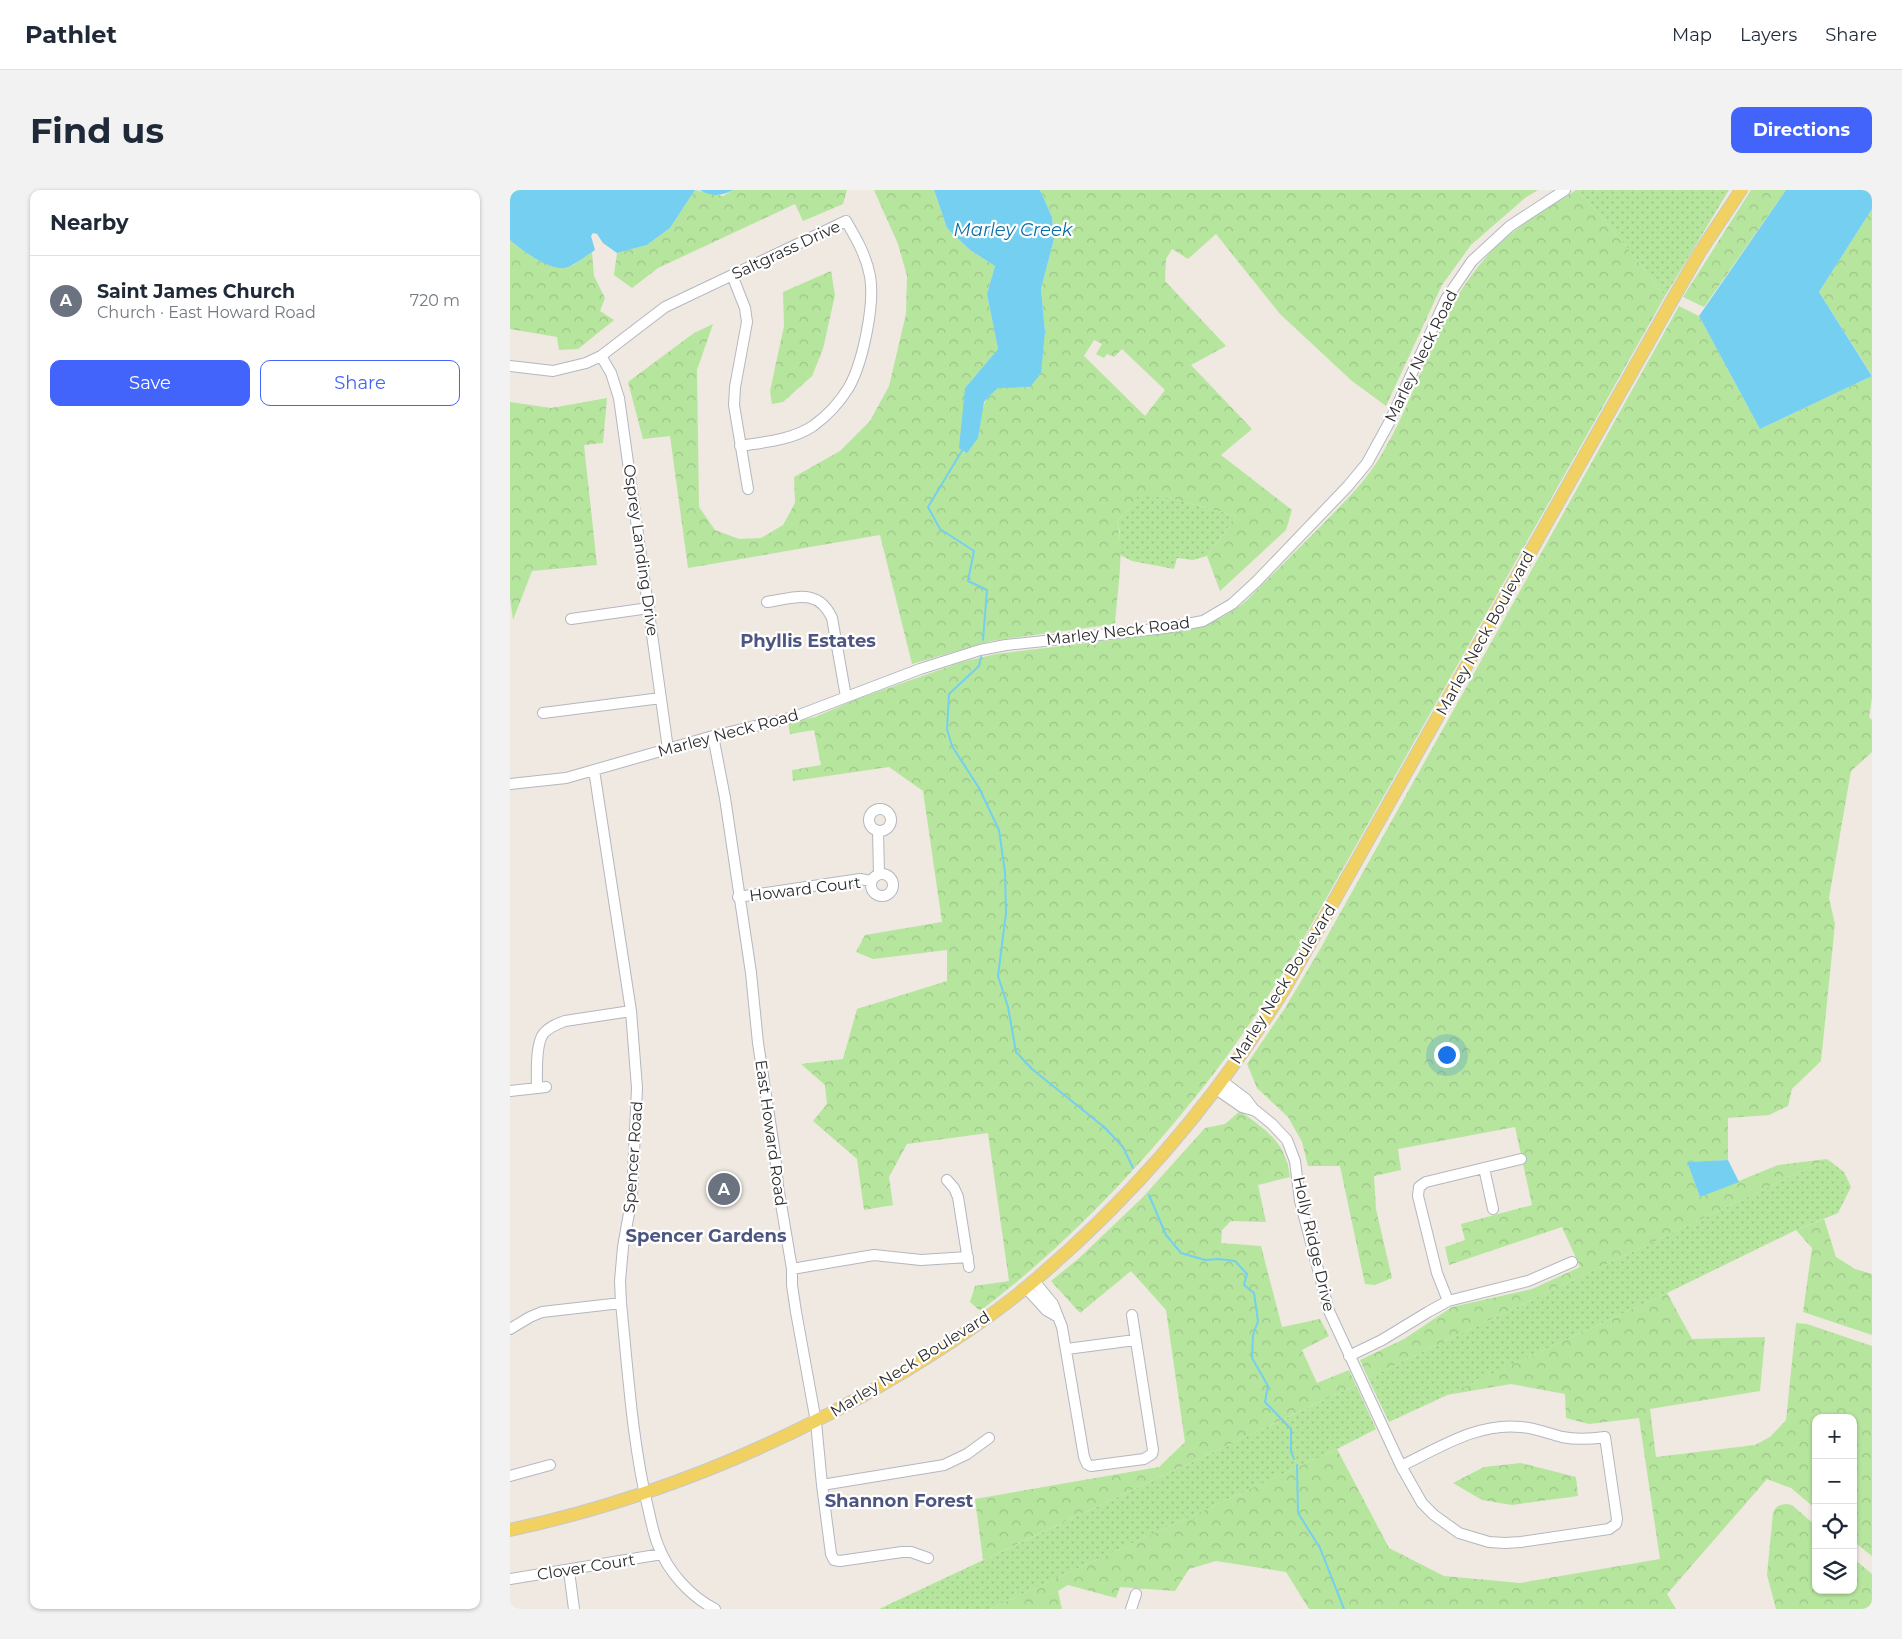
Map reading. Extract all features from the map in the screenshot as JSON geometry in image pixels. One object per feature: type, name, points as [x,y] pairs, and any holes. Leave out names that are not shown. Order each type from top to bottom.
[{"type":"main road","name":"Marley Neck Boulevard","points":[[510,1530],[588,1511],[645,1494],[736,1459],[816,1422],[935,1353],[979,1323],[1030,1284],[1100,1221],[1157,1162],[1219,1085],[1265,1020],[1303,956],[1674,297],[1700,252],[1741,190]]},
{"type":"street","name":"Marley Neck Road","points":[[510,784],[566,778],[713,736],[794,717],[920,669],[980,650],[1006,645],[1165,628],[1203,621],[1232,604],[1256,582],[1353,481],[1367,463],[1390,421],[1446,299],[1472,261],[1510,226],[1565,190]]},
{"type":"street","name":"Saltgrass Drive","points":[[510,366],[553,371],[586,363],[600,356],[665,307],[846,221],[860,244],[866,259],[872,293],[870,310],[856,370],[849,387],[827,415],[812,426],[779,440],[740,446]]},
{"type":"street","points":[[732,275],[745,308],[747,322],[735,387],[734,405],[748,489]]},
{"type":"street","name":"Osprey Landing Drive","points":[[600,356],[611,373],[619,398],[668,749]]},
{"type":"street","points":[[767,602],[812,597],[821,602],[828,610],[832,618],[846,697]]},
{"type":"street","points":[[571,618],[649,608]]},
{"type":"street","points":[[543,713],[661,698]]},
{"type":"street","name":"East Howard Road","points":[[713,736],[725,798],[738,897],[751,973],[758,1043],[792,1269],[796,1312],[816,1422],[831,1554],[834,1560],[840,1561],[902,1552],[911,1552],[928,1558]]},
{"type":"street","name":"Spencer Road","points":[[594,770],[631,1011],[638,1088],[632,1196],[623,1247],[620,1281],[634,1428],[645,1494],[662,1554],[673,1573],[689,1591],[716,1609]]},
{"type":"street","name":"Howard Court","points":[[738,897],[875,878],[878,831]]},
{"type":"street","points":[[510,1091],[542,1088],[538,1050],[542,1034],[556,1024],[631,1011]]},
{"type":"street","name":"Holly Ridge Drive","points":[[1219,1085],[1242,1106],[1256,1111],[1280,1131],[1292,1150],[1300,1201],[1323,1293],[1336,1328],[1401,1466],[1418,1497],[1434,1515],[1459,1533],[1474,1538],[1505,1543],[1609,1529],[1616,1524],[1605,1437],[1574,1439],[1522,1427],[1502,1426],[1466,1435],[1401,1466]]},
{"type":"street","points":[[1448,1302],[1437,1273],[1418,1192],[1422,1184],[1521,1159]]},
{"type":"street","points":[[1484,1168],[1493,1209]]},
{"type":"street","points":[[792,1269],[874,1255],[921,1260],[969,1262],[958,1198],[954,1188],[947,1180]]},
{"type":"street","points":[[1349,1356],[1382,1340],[1448,1302],[1528,1281],[1572,1262]]},
{"type":"street","points":[[1030,1284],[1053,1304],[1062,1327],[1084,1457],[1088,1464],[1096,1466],[1144,1459],[1152,1454],[1153,1450],[1132,1315]]},
{"type":"street","points":[[510,1330],[522,1321],[542,1312],[621,1303]]},
{"type":"street","points":[[1066,1349],[1135,1340]]},
{"type":"street","points":[[822,1485],[944,1465],[967,1454],[988,1438]]},
{"type":"street","points":[[510,1476],[550,1466]]},
{"type":"street","name":"Clover Court","points":[[510,1579],[569,1571],[662,1554]]},
{"type":"street","points":[[569,1571],[574,1609]]},
{"type":"street","points":[[1131,1609],[1136,1594]]},
{"type":"green space","points":[[695,190],[723,196],[733,190],[847,190],[843,204],[803,221],[795,204],[658,268],[632,288],[614,275],[617,253],[647,245],[670,228]]},
{"type":"green space","points":[[874,190],[934,190],[947,228],[970,250],[995,266],[987,294],[998,349],[965,388],[978,438],[982,410],[992,392],[1001,387],[1030,387],[1045,332],[1041,289],[1054,239],[1052,217],[1040,190],[1538,190],[1525,198],[1471,245],[1442,285],[1386,406],[1352,381],[1280,314],[1216,234],[1188,259],[1172,249],[1166,259],[1165,281],[1226,346],[1191,365],[1252,429],[1221,455],[1292,510],[1286,530],[1220,591],[1207,556],[1237,516],[1166,497],[1138,496],[1129,510],[1117,521],[1120,545],[1120,572],[1115,624],[991,641],[912,664],[880,535],[688,568],[670,436],[643,439],[628,382],[694,333],[713,324],[697,370],[699,507],[715,530],[739,539],[761,538],[783,525],[795,503],[794,477],[840,451],[870,421],[889,386],[906,314],[907,276],[898,244]],"holes":[[[1094,340],[1102,344],[1096,354],[1104,358],[1107,354],[1114,357],[1122,349],[1165,390],[1145,416],[1084,356]]]},
{"type":"green space","points":[[1576,190],[1626,246],[1665,296],[1296,952],[1268,997],[1218,1068],[1136,1167],[1077,1228],[1013,1285],[980,1311],[970,1302],[975,1286],[1009,1281],[988,1133],[907,1144],[889,1177],[893,1205],[864,1210],[857,1159],[813,1121],[827,1104],[825,1085],[801,1064],[843,1059],[857,1009],[947,981],[947,950],[873,959],[856,952],[865,935],[942,922],[923,791],[889,767],[793,781],[792,770],[821,765],[814,730],[790,734],[788,723],[815,717],[857,699],[962,662],[996,654],[1188,630],[1213,622],[1245,602],[1348,498],[1377,462],[1392,437],[1440,329],[1469,278],[1497,245],[1518,228]]},
{"type":"green space","points":[[1578,190],[1729,190],[1665,296],[1626,246]]},
{"type":"green space","points":[[1751,190],[1786,190],[1704,307],[1683,297]]},
{"type":"green space","points":[[1872,209],[1872,375],[1819,292]]},
{"type":"green space","points":[[510,240],[536,259],[559,268],[572,265],[592,252],[594,276],[605,298],[600,311],[614,320],[578,349],[559,350],[557,337],[510,329]]},
{"type":"green space","points":[[831,271],[835,295],[823,349],[812,376],[783,402],[772,404],[770,391],[784,326],[783,292]]},
{"type":"green space","points":[[1679,306],[1699,316],[1760,429],[1872,376],[1872,698],[1869,717],[1872,720],[1872,752],[1851,771],[1829,898],[1835,924],[1821,1061],[1792,1089],[1788,1106],[1769,1115],[1728,1118],[1728,1160],[1687,1162],[1700,1197],[1778,1165],[1827,1159],[1368,1378],[1360,1360],[1404,1339],[1452,1307],[1532,1289],[1580,1267],[1562,1227],[1449,1265],[1445,1247],[1465,1240],[1461,1224],[1532,1205],[1515,1127],[1398,1149],[1401,1170],[1374,1176],[1376,1209],[1392,1278],[1375,1285],[1365,1284],[1340,1166],[1308,1166],[1302,1142],[1288,1117],[1257,1088],[1247,1064],[1285,1008],[1319,951]]},
{"type":"green space","points":[[607,398],[603,443],[584,445],[597,565],[532,571],[513,620],[510,598],[510,402],[551,408]]},
{"type":"green space","points":[[1138,495],[1166,497],[1237,516],[1207,556],[1193,560],[1177,558],[1174,569],[1132,561],[1120,555],[1120,532],[1117,521],[1129,510]]},
{"type":"green space","points":[[1240,1111],[1273,1138],[1284,1155],[1290,1177],[1258,1185],[1266,1222],[1231,1221],[1222,1230],[1221,1243],[1261,1246],[1282,1327],[1320,1319],[1329,1336],[1302,1350],[1317,1383],[1349,1370],[1356,1385],[983,1560],[975,1499],[1159,1467],[1185,1442],[1166,1310],[1131,1271],[1080,1313],[1051,1281],[1078,1259],[1142,1198],[1205,1128],[1225,1124]]},
{"type":"green space","points":[[1827,1159],[1844,1172],[1851,1187],[1838,1213],[1796,1230],[1667,1293],[1389,1422],[1368,1378]]},
{"type":"green space","points":[[1824,1219],[1836,1257],[1855,1269],[1872,1274],[1872,1335],[1803,1312],[1812,1248],[1796,1230]]},
{"type":"green space","points":[[1667,1293],[1692,1339],[1765,1337],[1760,1391],[1650,1409],[1656,1457],[1755,1445],[1770,1437],[1786,1420],[1796,1323],[1807,1324],[1872,1346],[1872,1556],[1857,1544],[1857,1414],[1812,1414],[1812,1506],[1791,1488],[1767,1479],[1667,1594],[1676,1609],[1309,1609],[1286,1572],[1216,1561],[1189,1569],[1175,1591],[1120,1587],[1116,1598],[1068,1585],[1058,1591],[1062,1609],[990,1609],[1337,1449],[1389,1548],[1444,1576],[1520,1583],[1660,1559],[1639,1418],[1589,1424],[1566,1418],[1565,1394],[1511,1384],[1447,1395]]},
{"type":"green space","points":[[1356,1385],[1376,1429],[1337,1449],[990,1609],[879,1609]]},
{"type":"green space","points":[[1521,1463],[1576,1477],[1578,1496],[1512,1505],[1482,1500],[1453,1483],[1484,1467]]},
{"type":"green space","points":[[1781,1505],[1792,1505],[1812,1522],[1812,1594],[1857,1594],[1857,1561],[1872,1574],[1872,1609],[1776,1609],[1767,1575],[1773,1513]]},
{"type":"water","points":[[510,190],[695,190],[670,228],[647,245],[617,253],[603,243],[597,234],[593,233],[591,236],[595,250],[572,265],[559,268],[536,259],[510,240]]},
{"type":"water","points":[[700,190],[733,190],[717,195],[708,194]]},
{"type":"water","name":"Marley Creek","points":[[934,190],[1040,190],[1052,217],[1054,239],[1041,289],[1045,332],[1041,373],[1030,387],[998,388],[990,395],[984,402],[978,438],[967,453],[959,448],[965,388],[998,349],[987,294],[995,266],[970,250],[947,228]]},
{"type":"water","points":[[1786,190],[1872,190],[1872,209],[1819,292],[1872,376],[1760,429],[1699,316]]},
{"type":"water","points":[[1728,1160],[1739,1182],[1700,1197],[1687,1162]]},
{"type":"waterway","points":[[963,449],[928,507],[940,529],[974,551],[968,581],[987,590],[983,640]]},
{"type":"waterway","points":[[981,657],[979,666],[949,694],[947,729],[952,746],[979,788],[999,830],[1005,872],[1006,913],[998,976],[1008,1007],[1016,1052],[1032,1069],[1104,1127],[1123,1147],[1133,1168]]},
{"type":"waterway","points":[[1149,1195],[1166,1235],[1181,1253],[1205,1260],[1235,1261],[1247,1274],[1244,1285],[1254,1293],[1258,1321],[1253,1335],[1252,1358],[1268,1386],[1265,1402],[1291,1429],[1291,1451],[1294,1459]]},
{"type":"waterway","points":[[1297,1465],[1298,1513],[1320,1548],[1344,1609]]},
{"type":"place","name":"Saint James Church","points":[[724,1189]]},
{"type":"district","name":"Phyllis Estates","points":[[808,641]]},
{"type":"district","name":"Spencer Gardens","points":[[706,1236]]},
{"type":"district","name":"Shannon Forest","points":[[899,1501]]}]
